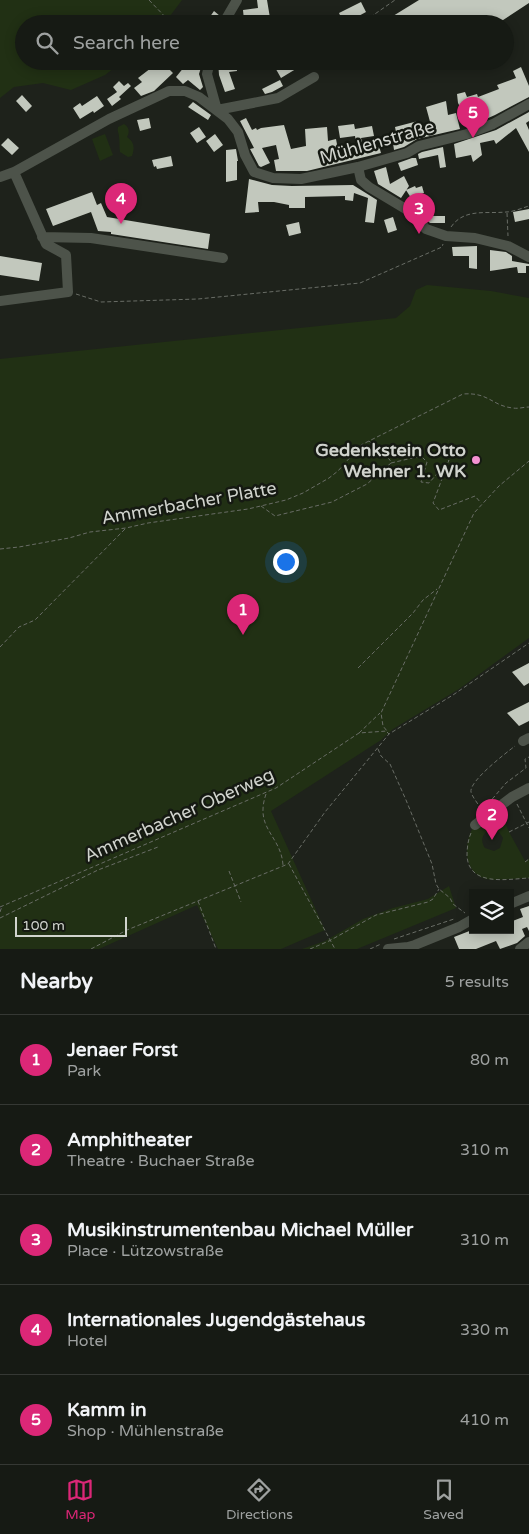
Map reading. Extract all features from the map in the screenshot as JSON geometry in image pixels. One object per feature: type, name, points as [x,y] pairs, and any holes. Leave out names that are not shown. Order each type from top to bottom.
[{"type":"street","points":[[228,15],[237,0]]},
{"type":"street","points":[[208,70],[209,85],[218,110]]},
{"type":"street","points":[[0,177],[14,172],[109,119],[168,92],[185,92],[218,110],[278,98],[314,77]]},
{"type":"street","points":[[199,98],[209,85]]},
{"type":"street","name":"Mühlenstraße","points":[[218,110],[238,132],[245,155],[254,172],[273,178],[301,178],[358,167],[407,153],[419,146],[467,134],[493,124],[529,104]]},
{"type":"street","points":[[358,167],[361,180],[369,187],[409,211],[426,229],[446,236],[475,238],[508,246],[529,257]]},
{"type":"street","points":[[0,301],[68,292],[66,255],[46,244],[14,172]]},
{"type":"street","points":[[42,237],[91,238],[223,258]]},
{"type":"street","points":[[475,825],[512,797],[529,788]]},
{"type":"street","points":[[514,902],[529,896]]},
{"type":"street","points":[[388,944],[394,947],[415,945],[459,927],[469,918]]},
{"type":"street","points":[[520,949],[529,942]]},
{"type":"path","points":[[149,0],[163,15]]},
{"type":"path","points":[[373,15],[395,0]]},
{"type":"path","points":[[68,292],[101,302],[198,299],[360,283],[442,247],[446,236],[456,220],[464,215],[507,212],[529,206]]},
{"type":"path","points":[[507,212],[509,226],[508,246]]},
{"type":"path","name":"Ammerbacher Platte","points":[[0,549],[69,538],[90,532],[126,528],[286,500],[320,485],[338,471],[356,450],[368,441],[394,430],[463,394],[475,393],[486,396],[502,406],[515,409],[529,407]]},
{"type":"path","points":[[368,441],[391,463]]},
{"type":"path","points":[[260,506],[275,516],[332,502],[366,484],[391,463],[421,456],[427,462],[421,482],[429,483],[449,460],[433,503],[439,510],[475,496],[482,504]]},
{"type":"path","name":"Ammerbacher Oberweg","points":[[1,906],[267,793],[359,732],[381,713],[474,513],[499,486],[529,461]]},
{"type":"path","points":[[0,647],[19,627],[35,620],[126,528]]},
{"type":"path","points":[[358,668],[413,613],[423,600],[438,589]]},
{"type":"path","points":[[91,949],[127,930],[288,864],[325,812],[389,734],[453,695],[529,643]]},
{"type":"path","points":[[381,713],[383,726],[389,734]]},
{"type":"path","points":[[359,732],[387,731]]},
{"type":"path","points":[[377,748],[381,756],[390,764],[406,800],[432,864],[436,884],[450,898],[453,904],[460,907],[469,916]]},
{"type":"path","points":[[486,807],[506,783],[526,768],[525,759],[529,757]]},
{"type":"path","points":[[267,793],[262,806],[264,821],[283,855],[284,866]]},
{"type":"path","points":[[518,806],[528,822],[529,828]]},
{"type":"path","points":[[509,832],[528,822]]},
{"type":"path","points":[[0,918],[98,870],[158,847]]},
{"type":"path","points":[[525,862],[529,859]]},
{"type":"path","points":[[288,864],[335,949]]},
{"type":"path","points":[[229,871],[240,902]]},
{"type":"path","points":[[310,949],[329,941],[376,915],[428,902],[433,899],[439,889]]},
{"type":"path","points":[[198,901],[216,949]]},
{"type":"path","points":[[0,912],[1,906]]},
{"type":"path","points":[[370,949],[458,918]]},
{"type":"green space","points":[[0,0],[182,0],[171,15],[15,15],[15,70],[111,70],[105,75],[71,90],[43,83],[14,87],[0,98]]},
{"type":"green space","points":[[124,124],[128,130],[127,137],[134,147],[132,156],[128,157],[120,152],[118,127]]},
{"type":"green space","points":[[105,134],[113,155],[100,161],[92,139]]},
{"type":"green space","points":[[427,285],[491,291],[529,298],[529,638],[459,689],[393,729],[381,740],[271,811],[325,930],[281,949],[218,949],[197,905],[99,949],[0,949],[0,912],[2,906],[0,907],[0,359],[396,318],[410,306],[416,290]]},
{"type":"green space","points":[[499,807],[509,832],[525,861],[529,859],[529,878],[490,880],[478,876],[469,864],[467,849],[470,833],[476,823]],"holes":[[[489,830],[499,832],[503,838],[500,848],[494,851],[485,848],[482,840],[485,834]]]},
{"type":"green space","points":[[449,886],[456,908],[357,949],[302,949],[325,941],[363,919],[393,908],[428,899]]},
{"type":"building","points":[[257,0],[267,0],[270,15],[244,15],[243,10],[258,8]]},
{"type":"building","points":[[419,0],[529,0],[529,3],[511,15],[395,15]]},
{"type":"building","points":[[361,2],[366,12],[360,15],[340,15],[339,13]]},
{"type":"building","points":[[521,67],[529,86],[529,97],[470,126],[458,103],[457,94],[465,92],[467,97],[477,94],[478,97],[499,89],[497,85],[516,78],[513,71]]},
{"type":"building","points":[[148,70],[170,70],[173,73],[154,91],[141,96],[134,88],[142,82],[138,78]]},
{"type":"building","points":[[182,70],[200,70],[199,74],[203,87],[200,90],[188,80],[183,84],[176,77]]},
{"type":"building","points":[[219,70],[237,70],[229,72],[235,89],[225,92]]},
{"type":"building","points":[[276,70],[294,70],[281,78]]},
{"type":"building","points":[[280,80],[283,86],[265,94],[262,89]]},
{"type":"building","points":[[119,81],[124,86],[128,83],[131,86],[119,97],[121,99],[112,106],[107,99],[117,92],[113,87]]},
{"type":"building","points":[[22,95],[32,106],[26,112],[16,101]]},
{"type":"building","points":[[97,96],[104,106],[80,119],[73,108],[80,103],[82,106]]},
{"type":"building","points":[[446,101],[448,115],[456,113],[460,129],[417,139],[404,147],[394,150],[393,143],[410,138],[408,129],[396,132],[395,127],[418,121],[421,132],[432,129],[426,107]]},
{"type":"building","points":[[193,102],[211,115],[208,120],[188,107]]},
{"type":"building","points":[[529,112],[529,121],[526,123],[529,130],[529,152],[516,128],[496,144],[494,140],[480,143],[482,155],[473,162],[471,155],[456,158],[454,144],[496,130]]},
{"type":"building","points":[[149,118],[151,128],[140,131],[137,120]]},
{"type":"building","points":[[246,118],[252,130],[284,125],[291,149],[306,146],[305,129],[327,127],[328,141],[336,139],[341,157],[358,154],[355,136],[340,138],[338,126],[354,124],[355,129],[372,126],[374,136],[361,138],[364,150],[379,146],[381,153],[307,171],[276,171],[274,160],[279,159],[276,145],[262,148],[270,163],[259,166],[250,149],[254,148],[240,121]]},
{"type":"building","points":[[199,127],[206,137],[197,143],[190,133]]},
{"type":"building","points":[[215,134],[223,145],[214,152],[206,141]]},
{"type":"building","points":[[8,138],[19,148],[12,155],[1,145]]},
{"type":"building","points":[[443,147],[446,167],[440,168],[438,155],[419,159],[418,154],[422,152]]},
{"type":"building","points":[[236,149],[238,161],[237,180],[226,182],[226,150]]},
{"type":"building","points":[[171,156],[173,166],[157,169],[156,166],[154,167],[152,160]]},
{"type":"building","points":[[416,158],[418,165],[401,171],[398,163]]},
{"type":"building","points":[[386,167],[390,184],[404,176],[409,186],[401,198],[378,184],[374,171]]},
{"type":"building","points":[[249,179],[272,185],[353,185],[377,200],[374,223],[365,222],[368,198],[354,193],[353,201],[345,200],[345,196],[305,197],[305,208],[289,208],[289,205],[274,202],[258,202],[259,212],[245,213]]},
{"type":"building","points":[[415,186],[416,188],[422,186],[424,193],[420,194],[424,201],[416,206],[406,190]]},
{"type":"building","points":[[92,192],[97,205],[101,203],[107,217],[210,234],[208,249],[98,231],[91,212],[53,226],[46,209]]},
{"type":"building","points":[[529,209],[529,219],[515,222],[513,212]]},
{"type":"building","points":[[425,216],[445,216],[445,223],[430,223]]},
{"type":"building","points":[[393,217],[397,230],[388,233],[384,220]]},
{"type":"building","points":[[299,222],[301,233],[289,236],[286,225]]},
{"type":"building","points":[[477,246],[477,269],[469,268],[469,256],[453,256],[452,247]]},
{"type":"building","points":[[490,250],[506,252],[512,256],[512,261],[529,264],[529,266],[526,266],[526,273],[518,273],[517,267],[490,271]]},
{"type":"building","points":[[0,256],[42,263],[39,281],[0,275]]},
{"type":"building","points":[[529,663],[529,683],[524,686],[512,672]]},
{"type":"building","points":[[529,702],[529,721],[519,726],[507,713]]},
{"type":"building","points":[[529,906],[529,931],[527,927],[522,929],[525,936],[517,943],[500,949],[496,941],[476,949],[459,949],[454,937],[469,931],[469,934],[514,934],[514,920],[523,917],[520,909]]},
{"type":"place","name":"Kamm in","points":[[473,138]]},
{"type":"place","name":"Internationales Jugendgästehaus","points":[[121,224]]},
{"type":"place","name":"Musikinstrumentenbau Michael Müller","points":[[419,234]]},
{"type":"place","name":"Gedenkstein Otto Wehner 1. WK","points":[[476,460]]},
{"type":"place","name":"Jenaer Forst","points":[[243,635]]},
{"type":"place","name":"Amphitheater","points":[[492,840]]}]
